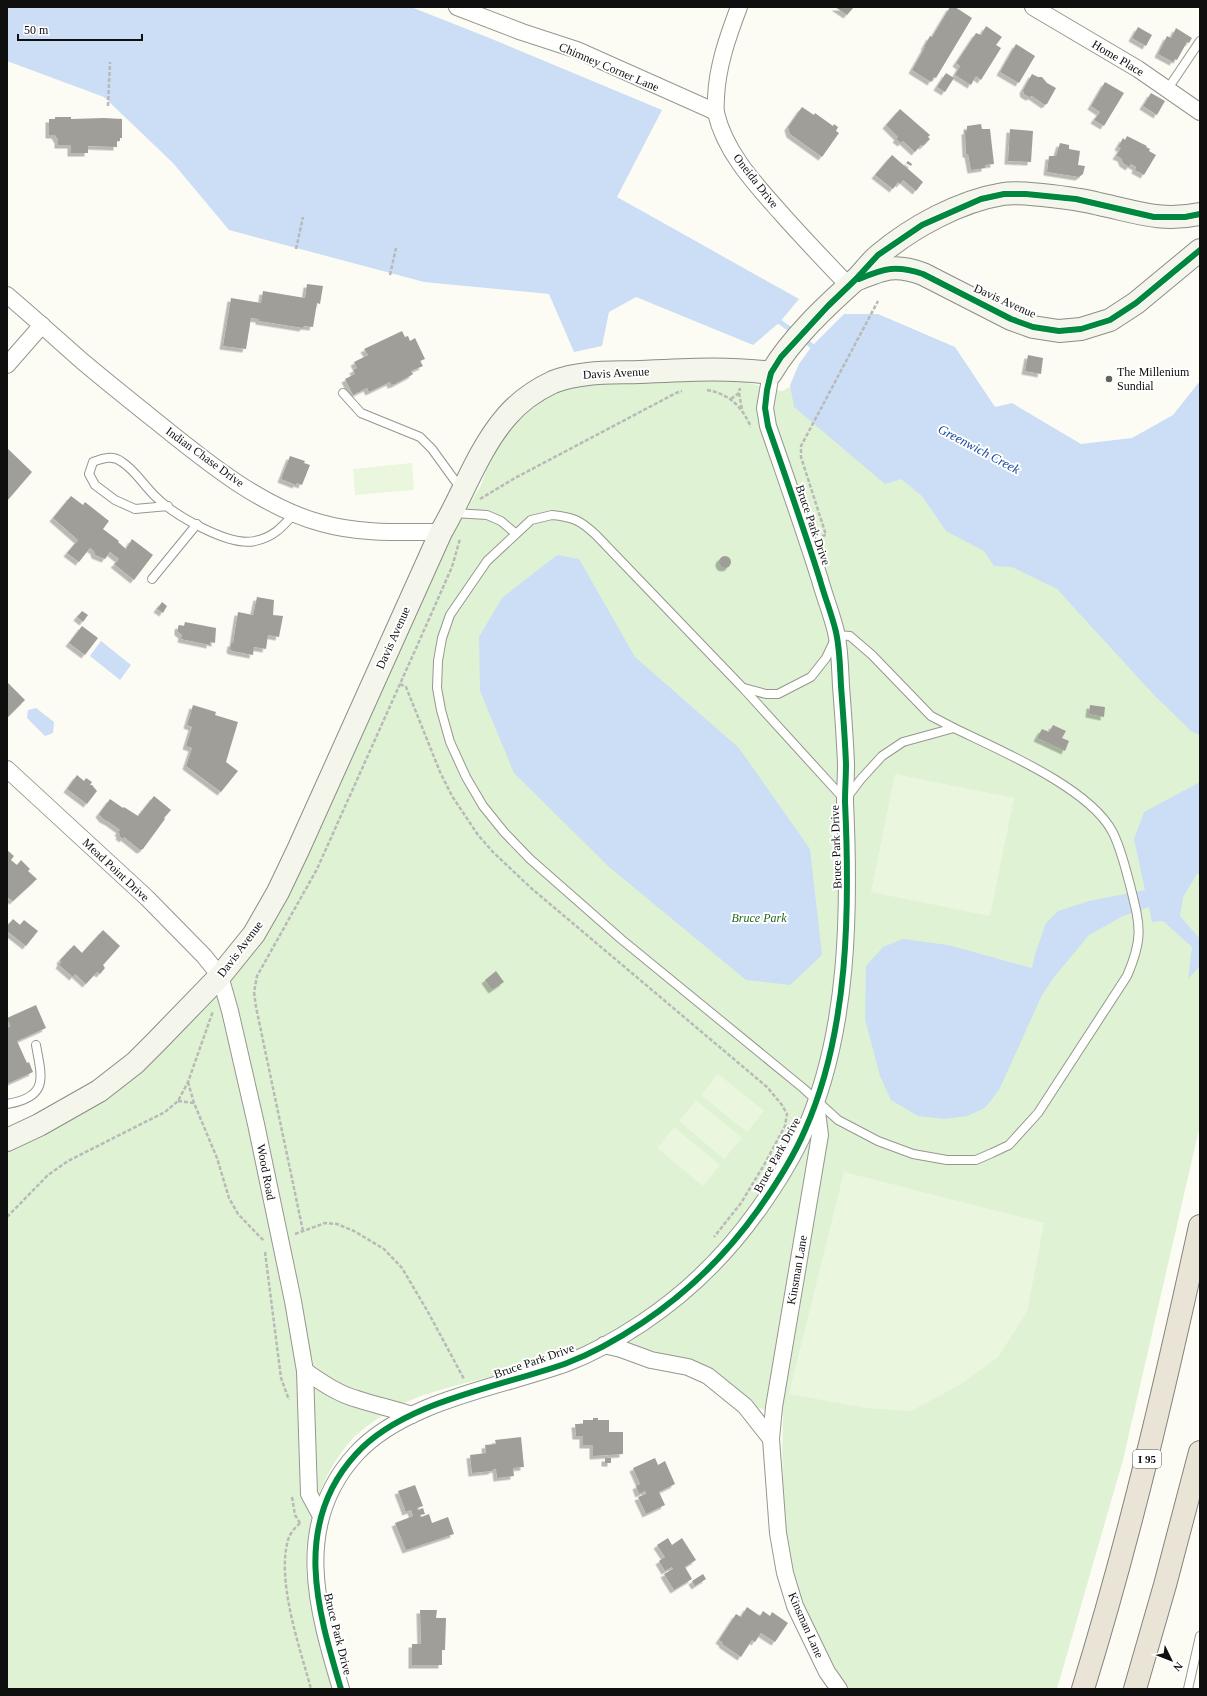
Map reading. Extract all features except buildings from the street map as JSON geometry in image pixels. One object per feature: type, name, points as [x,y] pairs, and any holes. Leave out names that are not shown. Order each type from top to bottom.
[{"type":"highway","name":"I 95","points":[[1082,1689],[1136,1503],[1200,1226]]},
{"type":"highway","points":[[1134,1689],[1165,1585],[1200,1452]]},
{"type":"main road","name":"Davis Avenue","points":[[7,1140],[39,1125],[98,1091],[135,1063],[220,976],[254,934],[278,892],[441,532],[460,513],[463,492],[490,437],[507,416],[528,397],[553,382],[582,374],[776,365],[828,306],[878,255],[922,225],[981,199],[1004,194],[1034,195],[1076,199],[1154,217],[1185,217],[1200,214]]},
{"type":"main road","name":"Davis Avenue","points":[[852,283],[880,270],[895,268],[908,269],[923,274],[1011,319],[1033,327],[1059,331],[1081,330],[1110,320],[1136,302],[1200,250]]},
{"type":"street","name":"Chimney Corner Lane","points":[[457,7],[522,32],[577,50],[716,112]]},
{"type":"street","name":"Oneida Drive","points":[[739,7],[717,80],[716,112],[727,142],[737,160],[818,255],[852,283]]},
{"type":"street","name":"Home Place","points":[[1033,7],[1138,69],[1200,112]]},
{"type":"street","name":"Indian Chase Drive","points":[[7,295],[87,365],[181,441],[219,470],[268,501],[294,514],[321,523],[341,527],[389,532],[441,532]]},
{"type":"street","points":[[7,366],[42,325]]},
{"type":"street","name":"Bruce Park Drive","points":[[341,1689],[321,1620],[315,1579],[315,1549],[321,1516],[338,1480],[351,1459],[364,1445],[383,1430],[412,1415],[593,1352],[645,1321],[677,1297],[718,1260],[749,1222],[786,1165],[805,1131],[824,1077],[833,1038],[842,984],[848,895],[845,800],[846,763],[840,660],[837,635],[808,541],[768,426],[765,408],[776,365]]},
{"type":"street","name":"Mead Point Drive","points":[[7,769],[147,898],[200,951],[220,976]]},
{"type":"street","name":"Wood Road","points":[[220,976],[230,1011],[256,1124],[293,1301],[305,1371],[309,1494],[321,1516]]},
{"type":"street","name":"Kinsman Lane","points":[[816,1100],[820,1135],[774,1407],[771,1439],[778,1533],[785,1573],[795,1606],[827,1672],[839,1689]]},
{"type":"street","points":[[604,1345],[621,1348],[651,1360],[688,1367],[708,1376],[745,1406],[771,1439]]},
{"type":"street","points":[[305,1371],[322,1383],[356,1399],[389,1407],[412,1415]]},
{"type":"lane","points":[[1167,90],[1200,41]]},
{"type":"lane","points":[[343,393],[361,412],[420,437],[432,448],[463,492]]},
{"type":"lane","points":[[168,506],[135,509],[116,500],[95,485],[89,474],[93,462],[107,457],[121,461],[136,475],[156,498],[209,531],[233,540],[254,542],[277,533],[294,514]]},
{"type":"lane","points":[[460,513],[487,515],[502,520],[515,533]]},
{"type":"lane","points":[[743,688],[766,694],[778,694],[811,677],[826,658],[837,635],[850,636],[872,655],[931,716],[1056,781],[1091,806],[1104,819],[1112,831],[1121,851],[1139,922],[1139,939],[1136,956],[1127,976],[1038,1113],[1008,1145],[976,1160],[947,1160],[913,1154],[878,1141],[844,1123],[621,939],[530,859],[483,806],[466,777],[450,742],[441,710],[437,688],[438,661],[442,638],[450,616],[487,561],[515,533],[531,520],[552,515],[570,517],[585,524],[743,688],[845,800],[861,779],[882,756],[903,742],[954,728]]},
{"type":"lane","points":[[152,579],[197,524]]},
{"type":"lane","points":[[7,1104],[22,1101],[31,1095],[41,1084],[41,1074],[36,1045]]},
{"type":"lane","points":[[1188,1689],[1200,1636]]},
{"type":"path","points":[[108,106],[110,62]]},
{"type":"path","points":[[296,249],[303,217]]},
{"type":"path","points":[[390,275],[396,248]]},
{"type":"path","points":[[816,539],[826,535],[801,457],[801,446],[878,301]]},
{"type":"path","points":[[303,1231],[254,992],[258,976],[317,869],[452,567],[460,513],[474,502],[515,478],[676,393],[687,389]]},
{"type":"path","points":[[701,390],[718,392],[731,399],[742,409]]},
{"type":"path","points":[[739,393],[742,409],[752,431]]},
{"type":"path","points":[[400,684],[406,687],[440,772],[452,796],[478,835],[493,852],[531,888],[766,1087],[782,1105],[787,1114],[785,1126],[741,1203],[713,1238]]},
{"type":"path","points":[[7,1217],[23,1199],[53,1171],[68,1161],[165,1112],[178,1101],[188,1082],[214,1008]]},
{"type":"path","points":[[188,1082],[194,1103],[217,1158],[229,1198],[238,1214],[265,1242]]},
{"type":"path","points":[[178,1101],[194,1103]]},
{"type":"path","points":[[290,1236],[325,1223],[337,1224],[354,1231],[384,1249],[402,1268],[428,1312],[463,1379],[470,1377]]},
{"type":"path","points":[[264,1250],[281,1378],[291,1407]]},
{"type":"path","points":[[292,1496],[295,1515],[300,1523]]},
{"type":"path","points":[[311,1689],[286,1592],[286,1556],[289,1537],[300,1523],[304,1520],[321,1516]]},
{"type":"green space","name":"Bruce Park","points":[[726,377],[783,391],[804,378],[1200,590],[1200,1125],[1123,1460],[1057,1689],[850,1689],[845,1687],[809,1618],[797,1586],[787,1538],[782,1463],[783,1415],[756,1407],[727,1380],[705,1366],[673,1356],[646,1353],[611,1334],[552,1359],[528,1367],[439,1390],[415,1398],[372,1422],[348,1444],[329,1473],[321,1490],[314,1508],[307,1545],[307,1580],[311,1608],[332,1689],[7,1689],[7,1148],[38,1136],[240,963],[446,545],[481,485],[491,458],[520,414],[551,393],[577,384]]},
{"type":"green space","points":[[412,463],[414,490],[355,495],[353,469]]},
{"type":"green space","points":[[895,774],[1014,798],[990,916],[871,892]]},
{"type":"green space","points":[[718,1074],[764,1111],[747,1132],[701,1095]]},
{"type":"green space","points":[[696,1100],[742,1138],[724,1159],[679,1121]]},
{"type":"green space","points":[[674,1127],[720,1165],[703,1186],[657,1148]]},
{"type":"green space","points":[[844,1172],[1044,1223],[1027,1312],[998,1357],[961,1384],[911,1411],[866,1408],[789,1394]]},
{"type":"water","points":[[7,7],[411,7],[662,110],[617,197],[799,299],[780,322],[753,345],[636,297],[609,312],[602,346],[574,352],[549,294],[424,282],[229,230],[173,163],[104,97],[7,61]]},
{"type":"water","points":[[844,314],[878,314],[955,347],[995,407],[1012,403],[1081,444],[1132,438],[1173,415],[1200,381],[1200,735],[1191,731],[1153,694],[1057,589],[1012,567],[994,566],[984,551],[946,531],[922,496],[901,479],[885,484],[794,407],[790,385],[799,364],[812,346]]},
{"type":"water","points":[[557,555],[579,559],[635,657],[739,748],[810,849],[822,955],[790,985],[746,980],[608,866],[514,773],[480,691],[479,637],[502,598]]},
{"type":"water","points":[[101,641],[131,665],[120,680],[90,656]]},
{"type":"water","points":[[36,708],[54,722],[53,733],[45,736],[27,718],[28,710]]},
{"type":"water","points":[[1200,782],[1200,874],[1197,874],[1183,897],[1180,916],[1200,939],[1200,966],[1188,979],[1192,947],[1163,921],[1152,922],[1149,907],[1123,916],[1089,935],[1055,976],[1042,995],[999,1090],[985,1108],[967,1116],[944,1119],[918,1116],[891,1100],[880,1076],[865,1019],[866,966],[883,947],[903,939],[948,945],[1032,968],[1035,954],[1046,923],[1058,911],[1089,901],[1145,890],[1134,839],[1144,812]]},
{"type":"waterway","name":"Greenwich Creek","points":[[780,322],[795,333]]},
{"type":"waterway","name":"Greenwich Creek","points":[[803,339],[817,350]]},
{"type":"cycle path","points":[[341,1689],[324,1628],[318,1598],[316,1568],[317,1538],[323,1509],[336,1481],[356,1454],[376,1436],[400,1421],[426,1408],[484,1388],[541,1372],[567,1363],[596,1350],[633,1329],[675,1299],[719,1258],[746,1227],[758,1210],[777,1182],[795,1151],[820,1092],[831,1052],[838,1011],[846,927],[846,764],[840,659],[833,619],[768,426],[765,408],[771,373],[781,357],[878,255],[922,225],[981,199],[1004,194],[1026,194],[1076,199],[1154,217],[1185,217],[1200,214]]},
{"type":"cycle path","points":[[859,279],[884,270],[905,269],[914,271],[923,274],[1011,319],[1033,327],[1059,331],[1081,329],[1110,320],[1136,303],[1200,250]]},
{"type":"place","name":"The Millenium Sundial","points":[[1109,379]]}]
